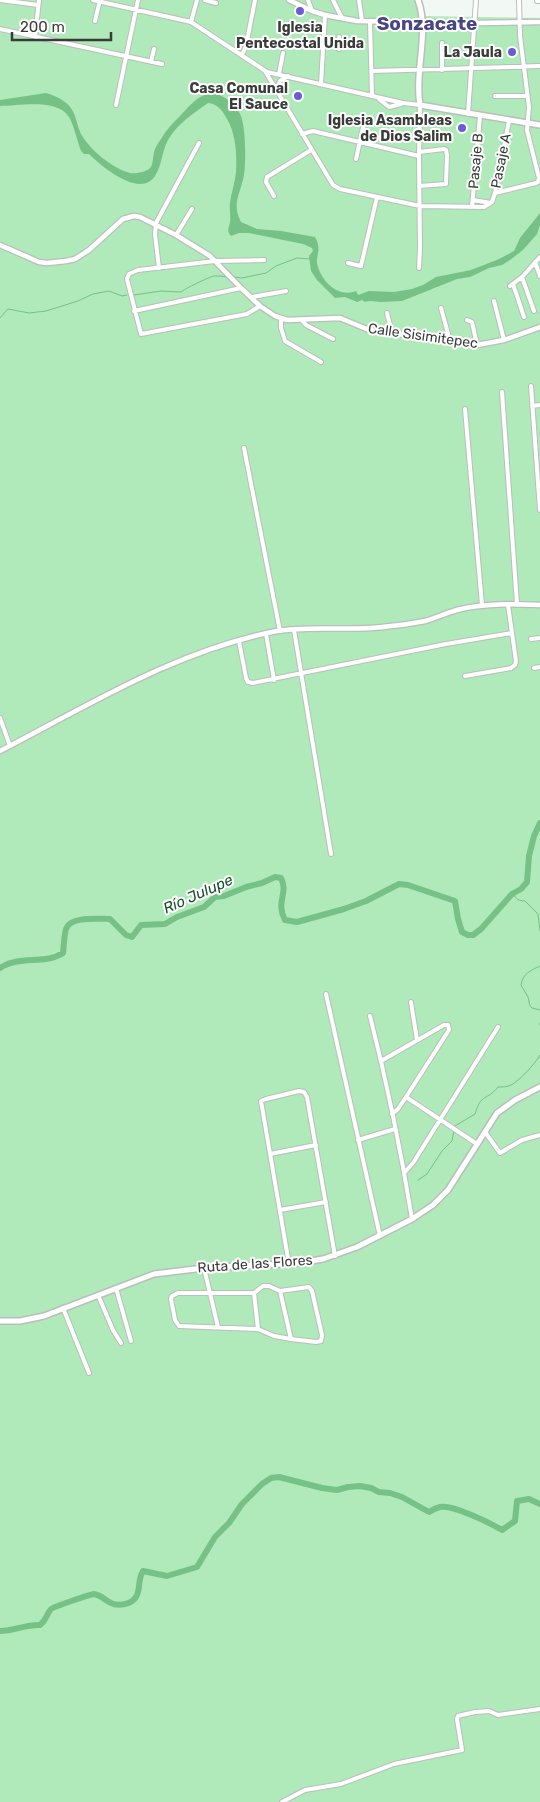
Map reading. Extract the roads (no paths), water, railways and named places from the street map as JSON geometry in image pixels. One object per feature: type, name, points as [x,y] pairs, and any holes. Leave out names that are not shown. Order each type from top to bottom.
[{"type":"main road","points":[[418,0],[422,22],[420,105],[540,125]]},
{"type":"main road","name":"Ruta de las Flores","points":[[0,1321],[31,1320],[154,1274],[204,1268],[288,1264],[335,1256],[412,1219],[440,1199],[448,1190],[500,1110],[540,1087]]},
{"type":"street","points":[[0,0],[38,3],[35,37]]},
{"type":"street","points":[[93,0],[191,22],[264,70],[377,97],[389,107],[403,104],[420,105],[419,268]]},
{"type":"street","points":[[116,105],[138,0]]},
{"type":"street","points":[[191,22],[197,0]]},
{"type":"street","points":[[205,0],[216,3]]},
{"type":"street","points":[[242,54],[246,46],[255,0]]},
{"type":"street","points":[[289,0],[325,15],[370,22],[540,22]]},
{"type":"street","points":[[308,0],[312,11]]},
{"type":"street","points":[[333,0],[342,18]]},
{"type":"street","points":[[359,0],[362,21]]},
{"type":"street","points":[[468,114],[476,0]]},
{"type":"street","points":[[495,193],[538,182],[527,130],[528,96],[519,23],[519,0]]},
{"type":"street","points":[[95,21],[100,1]]},
{"type":"street","points":[[321,84],[325,15]]},
{"type":"street","points":[[370,22],[372,96]]},
{"type":"street","points":[[0,29],[162,64]]},
{"type":"street","points":[[339,37],[339,49]]},
{"type":"street","points":[[442,43],[442,70]]},
{"type":"street","points":[[151,62],[154,49]]},
{"type":"street","points":[[279,74],[283,53]]},
{"type":"street","points":[[372,71],[540,66]]},
{"type":"street","points":[[264,70],[333,186],[420,206],[484,207],[492,202]]},
{"type":"street","points":[[276,90],[280,81],[288,76]]},
{"type":"street","points":[[495,96],[528,96]]},
{"type":"street","name":"Pasaje B","points":[[472,207],[480,116]]},
{"type":"street","name":"Pasaje A","points":[[492,202],[510,121]]},
{"type":"street","points":[[356,158],[364,124]]},
{"type":"street","points":[[302,134],[313,131],[419,154],[446,150],[446,184],[419,186]]},
{"type":"street","points":[[159,268],[155,234],[156,224],[199,143]]},
{"type":"street","points":[[274,196],[266,182],[267,177],[311,150]]},
{"type":"street","points":[[534,161],[540,159]]},
{"type":"street","points":[[348,263],[361,266],[377,197]]},
{"type":"street","points":[[473,200],[492,202]]},
{"type":"street","points":[[176,235],[192,209]]},
{"type":"street","name":"Calle Sisimitepec","points":[[0,245],[39,262],[56,263],[81,256],[119,222],[129,217],[140,217],[205,252],[260,306],[281,319],[340,318],[363,328],[478,345],[504,340],[540,327]]},
{"type":"street","points":[[524,317],[512,285],[540,257]]},
{"type":"street","points":[[260,306],[247,314],[141,334],[134,311],[128,279],[129,274],[138,270],[215,261],[264,260]]},
{"type":"street","points":[[535,262],[540,276]]},
{"type":"street","points":[[522,277],[534,311]]},
{"type":"street","points":[[134,311],[241,288]]},
{"type":"street","points":[[252,297],[286,291]]},
{"type":"street","points":[[494,301],[504,340]]},
{"type":"street","points":[[442,308],[450,341]]},
{"type":"street","points":[[387,313],[392,333]]},
{"type":"street","points":[[281,319],[281,328],[285,341],[321,362]]},
{"type":"street","points":[[302,320],[333,339]]},
{"type":"street","points":[[467,320],[472,322],[478,345]]},
{"type":"street","points":[[531,386],[540,510]]},
{"type":"street","points":[[502,392],[517,604]]},
{"type":"street","points":[[532,406],[540,405]]},
{"type":"street","points":[[465,409],[482,605]]},
{"type":"street","points":[[244,448],[280,631]]},
{"type":"street","points":[[0,751],[146,675],[204,651],[238,641],[280,631],[389,627],[426,620],[457,610],[482,605],[540,605]]},
{"type":"street","points":[[465,676],[511,668],[515,665],[508,605]]},
{"type":"street","points":[[294,630],[331,854]]},
{"type":"street","points":[[238,641],[248,682],[253,683],[446,644],[512,633]]},
{"type":"street","points":[[266,634],[274,680]]},
{"type":"street","points":[[531,639],[540,638]]},
{"type":"street","points":[[534,668],[540,667]]},
{"type":"street","points":[[0,718],[10,746]]},
{"type":"street","points":[[326,994],[380,1236]]},
{"type":"street","points":[[411,1002],[417,1040]]},
{"type":"street","points":[[370,1016],[392,1114],[412,1219]]},
{"type":"street","points":[[381,1061],[448,1024],[449,1030],[406,1097],[392,1114]]},
{"type":"street","points":[[404,1173],[414,1163],[440,1118],[498,1027]]},
{"type":"street","points":[[288,1264],[261,1102],[299,1091],[304,1092],[306,1097],[335,1256]]},
{"type":"street","points":[[406,1097],[477,1144]]},
{"type":"street","points":[[358,1140],[395,1129]]},
{"type":"street","points":[[484,1132],[500,1153],[522,1140],[540,1134]]},
{"type":"street","points":[[270,1154],[316,1145]]},
{"type":"street","points":[[280,1210],[326,1202]]},
{"type":"street","points":[[204,1268],[218,1327]]},
{"type":"street","points":[[263,1286],[269,1286],[280,1291],[306,1286],[311,1288],[322,1339],[316,1342],[291,1339],[274,1336],[258,1329],[179,1326],[175,1320],[172,1296],[178,1293],[210,1294],[254,1293],[263,1286]]},
{"type":"street","points":[[116,1287],[130,1341]]},
{"type":"street","points":[[280,1291],[291,1339]]},
{"type":"street","points":[[254,1293],[258,1329]]},
{"type":"street","points":[[98,1295],[113,1330],[121,1343]]},
{"type":"street","points":[[63,1308],[89,1373]]},
{"type":"street","points":[[282,1802],[305,1790],[341,1784],[394,1764],[462,1750],[458,1716],[475,1712],[489,1711],[498,1715],[540,1709]]},
{"type":"waterway","points":[[234,277],[242,278],[266,273],[276,266],[297,258],[310,259]]},
{"type":"waterway","points":[[134,295],[161,291],[181,292],[214,276],[227,277]]},
{"type":"waterway","points":[[0,318],[8,309],[29,313],[46,311],[93,294],[109,291],[122,296],[127,295]]},
{"type":"waterway","name":"Río Julupe","points":[[0,968],[15,962],[48,959],[63,953],[66,929],[73,922],[79,920],[110,919],[126,935],[132,937],[141,925],[165,924],[177,917],[204,907],[215,897],[224,896],[275,877],[281,878],[283,884],[281,908],[285,920],[297,922],[344,909],[366,901],[399,884],[408,885],[455,901],[462,932],[473,935],[481,929],[512,894],[521,889],[527,882],[529,856],[534,836],[540,823]]},
{"type":"waterway","points":[[513,894],[521,901],[525,901],[538,914],[540,931]]},
{"type":"waterway","points":[[540,966],[525,975],[521,985],[528,997],[530,1006],[540,1010]]},
{"type":"waterway","points":[[455,1126],[475,1114],[482,1100],[498,1087],[509,1086],[518,1080],[540,1055]]},
{"type":"waterway","points":[[418,1180],[427,1174],[442,1151],[452,1141],[454,1130]]},
{"type":"waterway","points":[[0,1631],[40,1625],[51,1609],[94,1594],[114,1604],[128,1603],[137,1594],[143,1571],[167,1576],[197,1567],[215,1537],[229,1523],[242,1504],[262,1484],[271,1478],[279,1477],[337,1490],[360,1486],[371,1488],[379,1492],[402,1497],[429,1512],[439,1507],[453,1508],[502,1530],[515,1521],[517,1501],[529,1499],[540,1504]]},
{"type":"place","name":"Iglesia Pentecostal Unida","points":[[300,11]]},
{"type":"place","name":"La Jaula","points":[[512,52]]},
{"type":"place","name":"Casa Comunal El Sauce","points":[[298,96]]},
{"type":"place","name":"Iglesia Asambleas de Dios Salim","points":[[462,128]]},
{"type":"district","name":"Sonzacate","points":[[427,23]]}]
